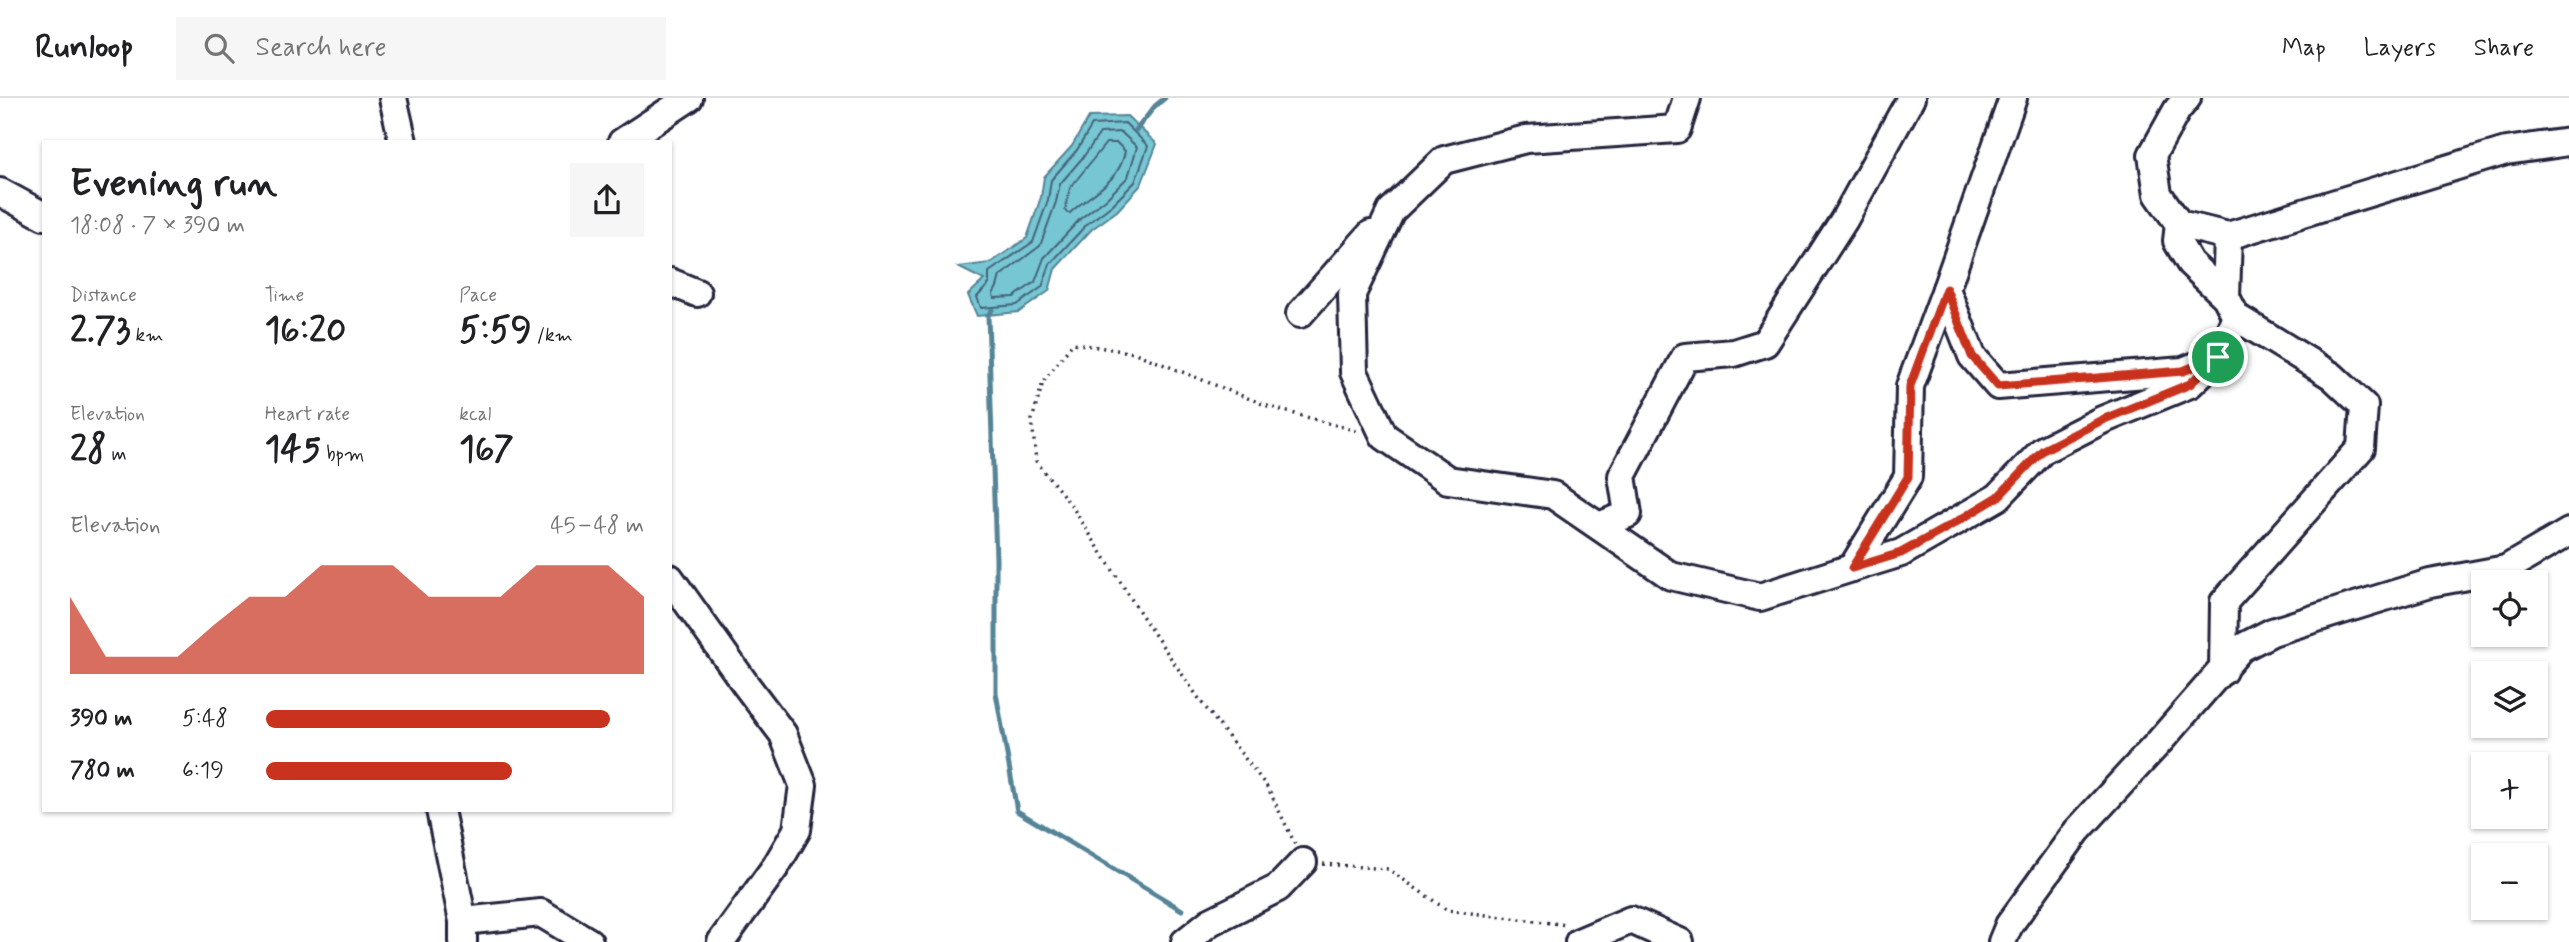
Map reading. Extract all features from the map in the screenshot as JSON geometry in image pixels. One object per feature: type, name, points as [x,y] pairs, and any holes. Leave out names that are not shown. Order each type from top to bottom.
[{"type":"street","points":[[393,98],[403,140]]},
{"type":"street","points":[[625,140],[689,98]]},
{"type":"street","points":[[1300,314],[1391,211],[1444,160],[1525,139],[1677,129],[1687,98]]},
{"type":"street","points":[[1599,526],[1628,514],[1622,476],[1685,357],[1734,353],[1765,342],[1844,220],[1912,98]]},
{"type":"street","points":[[1852,568],[1908,477],[1910,386],[2013,98]]},
{"type":"street","points":[[2187,98],[2177,110],[2152,155],[2158,194],[2179,224],[2228,236],[2506,151],[2569,142]]},
{"type":"street","points":[[0,192],[42,215]]},
{"type":"street","points":[[1391,211],[1352,294],[1354,372],[1384,436],[1448,480],[1553,495],[1671,576],[1760,597],[1901,553],[1998,497],[2043,450],[2102,420],[2190,384],[2218,357],[2231,307],[2228,236]]},
{"type":"street","points":[[2179,224],[2177,241],[2190,263],[2231,307],[2332,376],[2364,406],[2361,448],[2224,602],[2223,671]]},
{"type":"street","points":[[672,283],[697,293]]},
{"type":"street","points":[[1946,289],[1972,356],[1998,386],[2183,371],[2218,357]]},
{"type":"street","points":[[2002,942],[2009,925],[2077,831],[2241,648],[2272,632],[2430,583],[2506,569],[2569,532]]},
{"type":"street","points":[[672,581],[722,654],[783,734],[803,785],[797,830],[776,866],[721,942]]},
{"type":"street","points":[[439,817],[463,931],[541,913],[589,942]]},
{"type":"street","points":[[1185,942],[1210,922],[1279,888],[1303,862]]},
{"type":"street","points":[[1575,933],[1631,920],[1680,942]]},
{"type":"path","points":[[1390,441],[1270,407],[1135,353],[1073,343],[1043,382],[1032,420],[1036,461],[1071,505],[1202,703],[1268,788],[1303,862],[1388,869],[1447,909],[1575,933]]},
{"type":"water","points":[[1127,116],[1157,144],[1141,185],[1117,211],[1092,229],[1055,269],[1049,291],[1019,312],[977,316],[968,295],[984,280],[958,267],[990,263],[1027,238],[1041,197],[1044,177],[1072,146],[1089,117]]},
{"type":"waterway","points":[[1136,130],[1165,98]]},
{"type":"waterway","points":[[992,310],[988,315],[996,559],[996,693],[1017,811],[1182,910]]},
{"type":"route","points":[[1946,289],[1972,356],[1998,386],[2183,371],[2218,357],[2190,384],[2102,420],[2043,450],[1998,497],[1948,527],[1901,553],[1852,568],[1908,477],[1910,386],[1946,289]]}]
